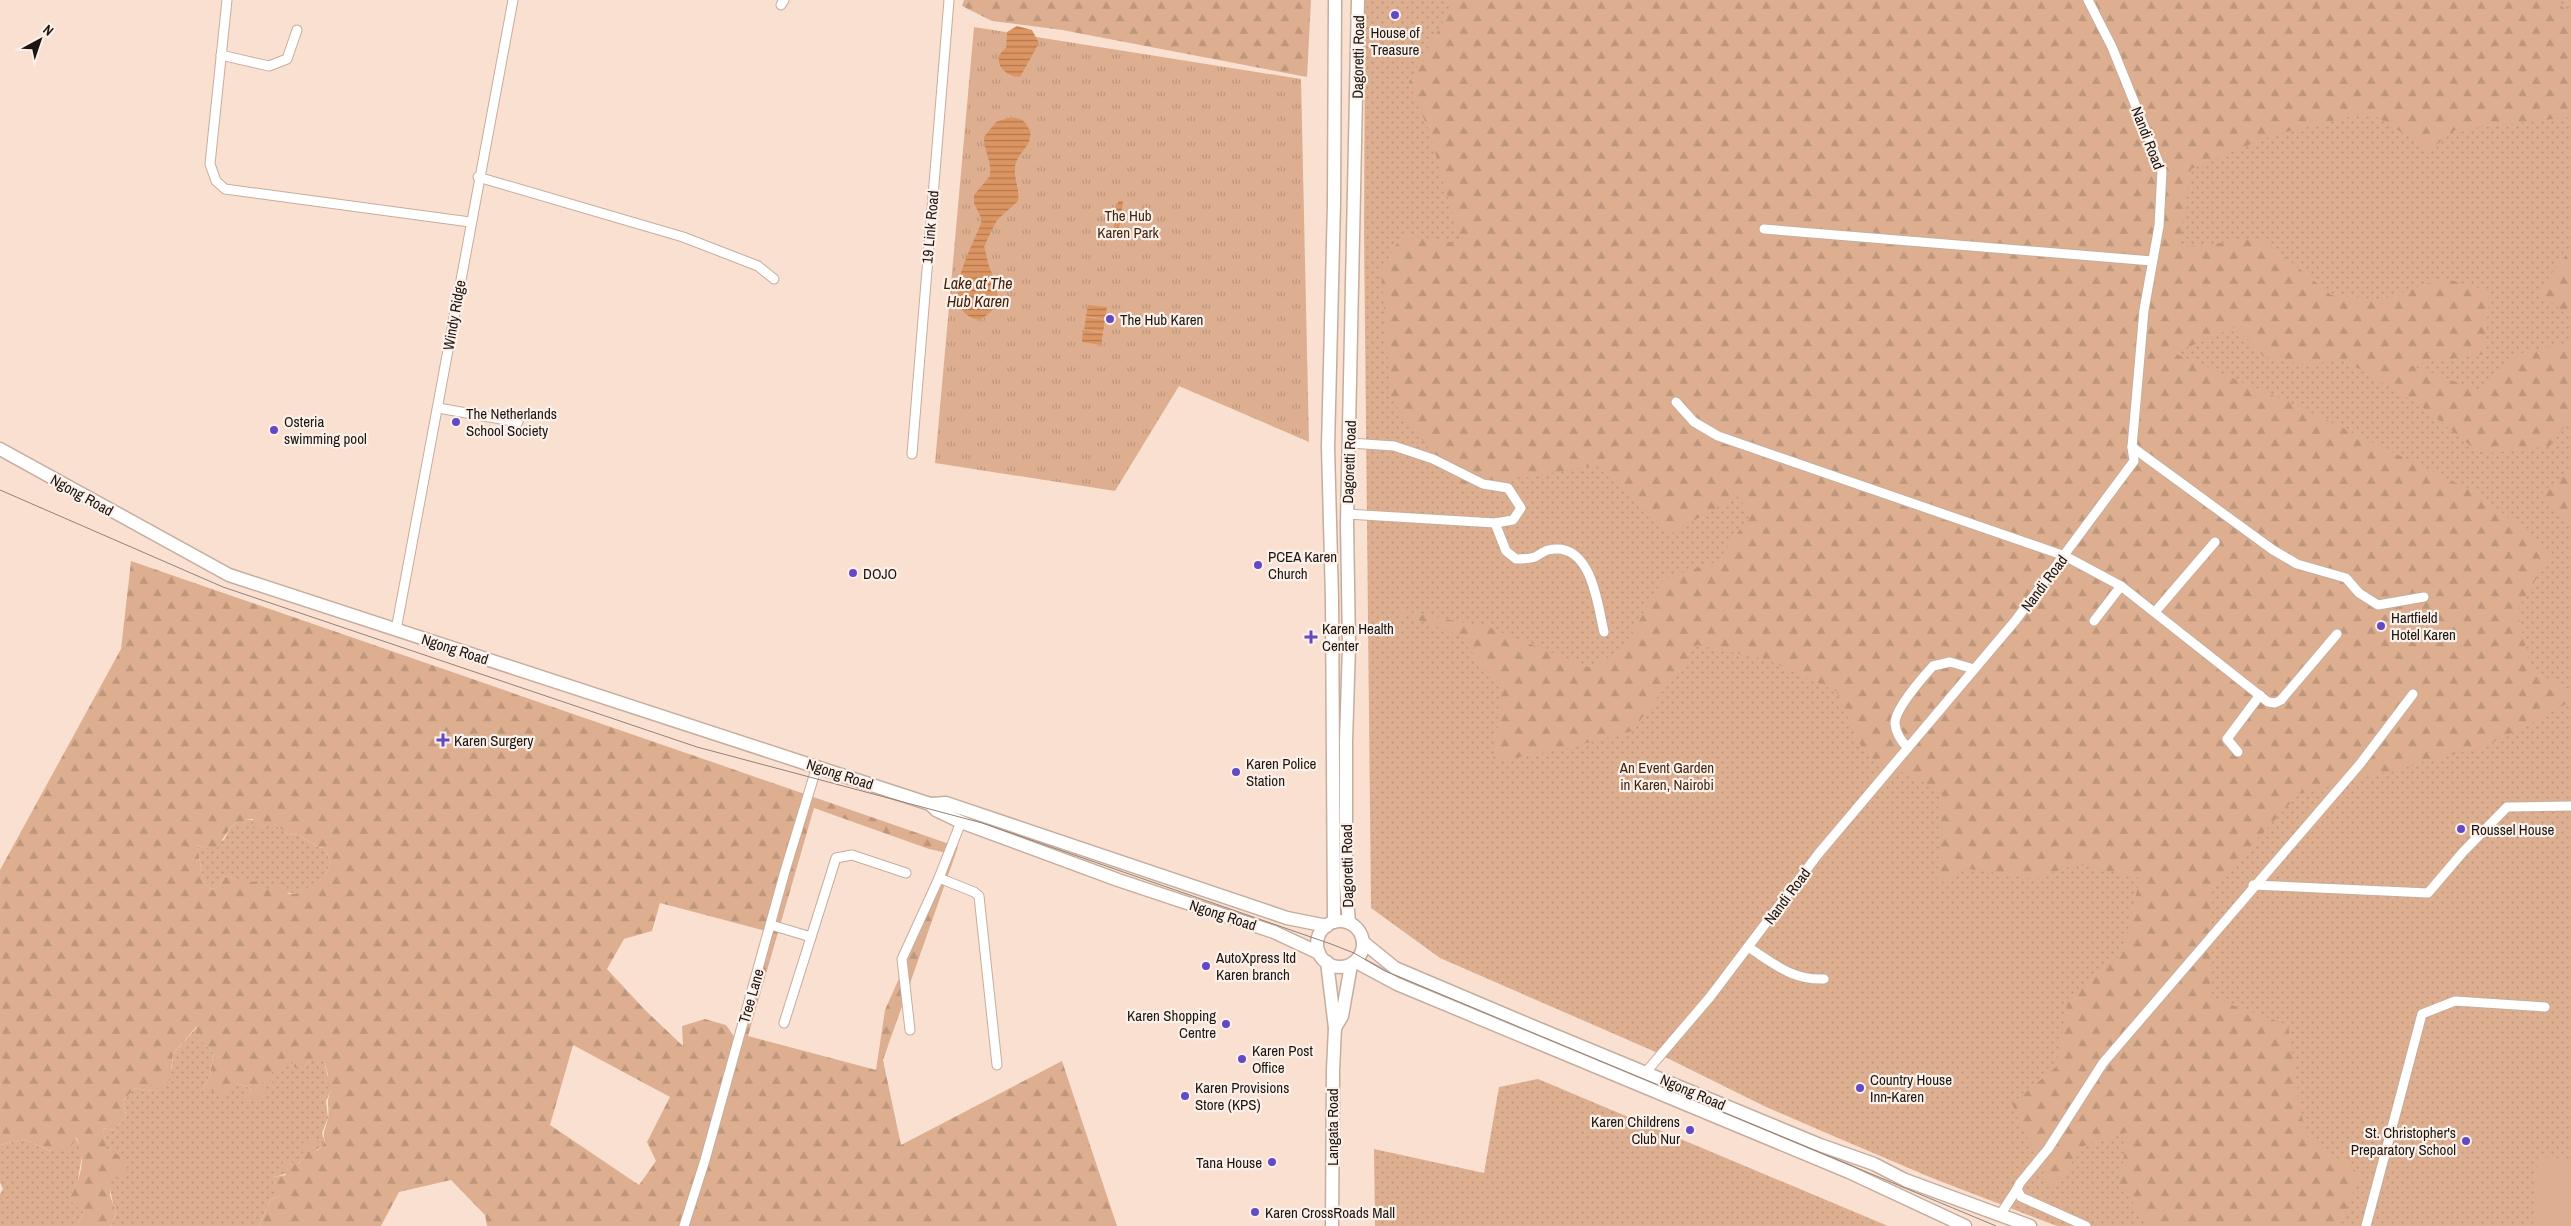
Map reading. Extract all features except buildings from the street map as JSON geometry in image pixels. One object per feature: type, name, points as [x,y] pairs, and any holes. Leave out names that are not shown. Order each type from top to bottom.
[{"type":"main road","name":"Dagoretti Road","points":[[1330,924],[1332,599],[1328,448],[1334,203],[1335,0]]},
{"type":"main road","name":"Dagoretti Road","points":[[1349,923],[1346,750],[1349,646],[1347,514],[1358,0]]},
{"type":"main road","name":"Ngong Road","points":[[0,449],[229,575],[930,804],[946,803],[1068,846],[1287,918],[1330,924]]},
{"type":"main road","name":"Ngong Road","points":[[930,804],[936,810],[961,822],[1064,860],[1274,932],[1323,958]]},
{"type":"main road","points":[[1064,860],[1068,846]]},
{"type":"main road","points":[[1349,923],[1360,933],[1363,942],[1361,954],[1353,963],[1342,1016],[1335,1028],[1318,938],[1330,924],[1349,923]]},
{"type":"main road","name":"Ngong Road","points":[[1363,942],[1395,968],[1820,1145],[1874,1164],[1905,1180],[2030,1226]]},
{"type":"main road","points":[[1323,958],[1336,967],[1353,963]]},
{"type":"main road","name":"Ngong Road","points":[[1353,963],[1397,984],[1899,1194],[1965,1226]]},
{"type":"main road","name":"Langata Road","points":[[1331,1221],[1332,1070],[1335,1028]]},
{"type":"street","points":[[227,0],[210,164],[216,181],[225,190],[470,222]]},
{"type":"street","name":"Windy Ridge","points":[[396,630],[438,408],[478,178],[513,0]]},
{"type":"street","name":"19 Link Road","points":[[912,454],[949,0]]},
{"type":"street","name":"Nandi Road","points":[[1646,1072],[1710,997],[1819,853],[1974,669],[2066,556],[2134,461],[2132,447],[2144,310],[2160,226],[2162,171],[2112,47],[2088,0]]},
{"type":"street","points":[[222,55],[270,66],[287,59],[297,30]]},
{"type":"street","points":[[478,178],[683,237],[758,266],[774,279]]},
{"type":"street","points":[[1764,230],[2152,261]]},
{"type":"street","points":[[1676,402],[1694,422],[1718,436],[2066,556],[2121,586],[2260,695],[2275,703],[2281,700],[2337,634]]},
{"type":"street","points":[[438,408],[518,422]]},
{"type":"street","points":[[1347,514],[1495,523],[1513,520],[1521,508],[1508,488],[1483,484],[1434,459],[1394,446],[1350,442]]},
{"type":"street","points":[[2132,447],[2250,534],[2297,564],[2346,578],[2359,593],[2378,605],[2424,598]]},
{"type":"street","points":[[1495,523],[1506,551],[1516,559],[1533,558],[1548,550],[1568,549],[1578,556],[1586,566],[1604,632]]},
{"type":"street","points":[[2155,612],[2215,542]]},
{"type":"street","points":[[2094,621],[2121,586]]},
{"type":"street","points":[[1908,748],[1900,740],[1895,724],[1897,714],[1933,666],[1950,662],[1974,669]]},
{"type":"street","points":[[2000,1215],[2017,1189],[2048,1149],[2103,1063],[2253,886],[2360,764],[2413,694]]},
{"type":"street","points":[[2238,752],[2227,739],[2260,695]]},
{"type":"street","name":"Tree Lane","points":[[684,1226],[705,1160],[817,766]]},
{"type":"street","points":[[2253,886],[2428,893],[2463,852],[2507,807],[2571,806]]},
{"type":"street","points":[[910,1030],[902,959],[940,878],[961,822]]},
{"type":"street","points":[[784,1023],[836,858],[852,855],[906,873]]},
{"type":"street","points":[[940,878],[974,892],[979,896],[997,1065]]},
{"type":"street","points":[[771,924],[811,937]]},
{"type":"street","points":[[1748,948],[1789,974],[1808,980],[1824,979]]},
{"type":"street","points":[[2366,1226],[2422,1014],[2455,1001],[2545,1007]]},
{"type":"street","points":[[2017,1189],[2022,1197],[2028,1201],[2086,1226]]},
{"type":"green space","points":[[964,0],[1311,0],[1307,77],[1062,30],[992,21],[962,6]]},
{"type":"green space","name":"An Event Garden in Karen, Nairobi","points":[[1365,0],[2571,0],[2571,1226],[2057,1226],[1932,1178],[1764,1106],[1651,1050],[1440,958],[1371,908],[1364,233]]},
{"type":"green space","points":[[1449,0],[2554,0],[2571,14],[2571,117],[2455,130],[2430,150],[2369,112],[2273,135],[2191,169],[2179,248],[2262,238],[2331,295],[2381,300],[2443,278],[2489,291],[2485,354],[2410,365],[2478,390],[2522,353],[2571,342],[2571,418],[2550,446],[2481,454],[2421,406],[2345,360],[2303,365],[2264,357],[2235,327],[2174,353],[2293,404],[2479,494],[2552,553],[2517,610],[2531,670],[2571,690],[2571,701],[2536,721],[2483,747],[2299,794],[2212,887],[2212,998],[2288,1025],[2305,1135],[2360,1174],[2340,1226],[2156,1226],[2147,1221],[2119,1185],[2128,1132],[2084,1146],[2052,1191],[2012,1104],[2056,1067],[2068,998],[2122,954],[2140,878],[2076,864],[2035,879],[1963,868],[1937,886],[1942,791],[1865,755],[1836,691],[1765,659],[1697,645],[1632,731],[1564,749],[1493,762],[1502,689],[1458,635],[1387,608],[1488,627],[1588,667],[1621,652],[1664,578],[1717,562],[1751,514],[1737,496],[1670,534],[1596,465],[1460,489],[1391,399],[1381,270],[1403,234],[1461,244],[1429,131],[1409,82],[1451,8]]},
{"type":"green space","name":"The Hub Karen Park","points":[[974,27],[1301,79],[1309,442],[1179,386],[1115,491],[935,463]]},
{"type":"green space","points":[[2571,249],[2571,318],[2538,291]]},
{"type":"green space","points":[[2571,469],[2571,524],[2542,493]]},
{"type":"green space","points":[[131,561],[958,847],[883,1060],[901,1145],[1062,1061],[1117,1226],[487,1226],[485,1215],[451,1180],[399,1192],[381,1226],[259,1226],[271,1199],[279,1196],[273,1189],[273,1177],[286,1175],[283,1168],[283,1160],[298,1164],[304,1157],[301,1144],[312,1137],[317,1151],[325,1142],[324,1133],[328,1118],[328,1099],[331,1090],[324,1084],[328,1075],[324,1061],[310,1061],[304,1066],[295,1068],[290,1057],[285,1069],[270,1073],[273,1084],[259,1083],[267,1090],[259,1100],[243,1100],[251,1090],[236,1083],[229,1095],[203,1089],[210,1075],[214,1053],[195,1036],[197,1026],[173,1054],[170,1080],[153,1091],[135,1088],[123,1101],[126,1116],[114,1130],[103,1128],[106,1148],[126,1159],[127,1175],[110,1180],[110,1195],[116,1213],[111,1226],[77,1226],[84,1211],[75,1206],[69,1198],[77,1183],[82,1160],[76,1137],[69,1151],[51,1151],[24,1139],[0,1145],[0,870],[121,649]],"holes":[[[814,808],[929,849],[952,854],[885,1010],[876,1070],[748,1036]],[[246,819],[253,819],[253,828],[260,830],[265,824],[274,824],[288,834],[299,835],[318,847],[324,848],[329,858],[329,866],[321,884],[300,890],[299,893],[288,894],[286,883],[276,884],[274,889],[264,890],[258,881],[249,882],[223,876],[220,885],[213,890],[204,884],[197,845],[206,848],[217,848],[230,828],[239,821],[242,827]],[[660,903],[766,931],[740,1045],[726,1025],[705,1019],[682,1026],[683,1046],[645,1010],[607,969],[624,939],[652,931]],[[573,1045],[670,1097],[647,1142],[656,1161],[639,1185],[550,1125]]]},
{"type":"green space","points":[[246,819],[274,824],[288,834],[299,835],[318,847],[324,848],[329,858],[329,866],[321,885],[301,890],[299,893],[290,893],[259,889],[234,878],[223,876],[220,885],[213,890],[204,884],[197,845],[206,848],[224,840],[230,828],[240,820],[242,826]]},
{"type":"green space","points":[[198,1026],[196,1036],[214,1053],[210,1075],[203,1089],[236,1083],[251,1090],[244,1100],[258,1083],[290,1056],[304,1066],[310,1061],[324,1061],[331,1090],[326,1101],[328,1118],[322,1133],[325,1142],[289,1172],[273,1177],[279,1196],[271,1199],[259,1226],[111,1226],[116,1213],[109,1182],[103,1128],[114,1130],[126,1116],[123,1101],[135,1088],[153,1091],[172,1068],[173,1054]]},
{"type":"green space","points":[[1538,1079],[1888,1226],[1375,1226],[1374,1149],[1484,1173],[1499,1087]]},
{"type":"green space","points":[[75,1137],[83,1150],[77,1185],[69,1198],[84,1211],[77,1226],[0,1226],[0,1194],[3,1189],[0,1182],[0,1145],[24,1139],[51,1151]]},
{"type":"green space","points":[[2538,1156],[2571,1159],[2571,1226],[2533,1226]]},
{"type":"water","points":[[1017,26],[1032,30],[1039,43],[1020,77],[1008,74],[999,62],[1001,53],[1006,48],[1007,32]]},
{"type":"water","name":"Lake at The Hub Karen","points":[[1008,118],[1022,120],[1028,127],[1030,138],[1015,166],[1018,201],[997,220],[984,246],[998,296],[994,309],[979,320],[966,314],[959,303],[960,276],[982,220],[974,203],[974,195],[990,176],[990,166],[984,137],[996,122]]},
{"type":"water","points":[[1118,201],[1123,201],[1118,238],[1112,237]]},
{"type":"water","points":[[1088,305],[1107,307],[1105,319],[1086,316]]},
{"type":"water","points":[[1086,317],[1105,320],[1103,332],[1084,329]]},
{"type":"water","points":[[1083,330],[1103,333],[1101,345],[1082,342]]},
{"type":"tram line","points":[[0,490],[223,587],[697,747],[982,823],[1331,944],[1354,953],[1385,971],[1996,1226]]},
{"type":"place","name":"House of Treasure","points":[[1395,15]]},
{"type":"place","name":"The Hub Karen","points":[[1110,319]]},
{"type":"place","name":"The Netherlands School Society","points":[[456,422]]},
{"type":"place","name":"Osteria swimming pool","points":[[274,430]]},
{"type":"place","name":"PCEA Karen Church","points":[[1258,565]]},
{"type":"place","name":"DOJO","points":[[853,573]]},
{"type":"place","name":"Hartfield Hotel Karen","points":[[2381,626]]},
{"type":"place","name":"Karen Health Center","points":[[1311,637]]},
{"type":"place","name":"Karen Surgery","points":[[443,740]]},
{"type":"place","name":"Karen Police Station","points":[[1236,772]]},
{"type":"place","name":"Roussel House","points":[[2461,829]]},
{"type":"place","name":"AutoXpress ltd Karen branch","points":[[1206,966]]},
{"type":"place","name":"Karen Shopping Centre","points":[[1226,1024]]},
{"type":"place","name":"Karen Post Office","points":[[1242,1059]]},
{"type":"place","name":"Country House Inn-Karen","points":[[1860,1088]]},
{"type":"place","name":"Karen Provisions Store (KPS)","points":[[1185,1096]]},
{"type":"place","name":"Karen Childrens Club Nur","points":[[1690,1130]]},
{"type":"place","name":"St. Christopher's Preparatory School","points":[[2466,1141]]},
{"type":"place","name":"Tana House","points":[[1272,1162]]},
{"type":"place","name":"Karen CrossRoads Mall","points":[[1255,1212]]}]
